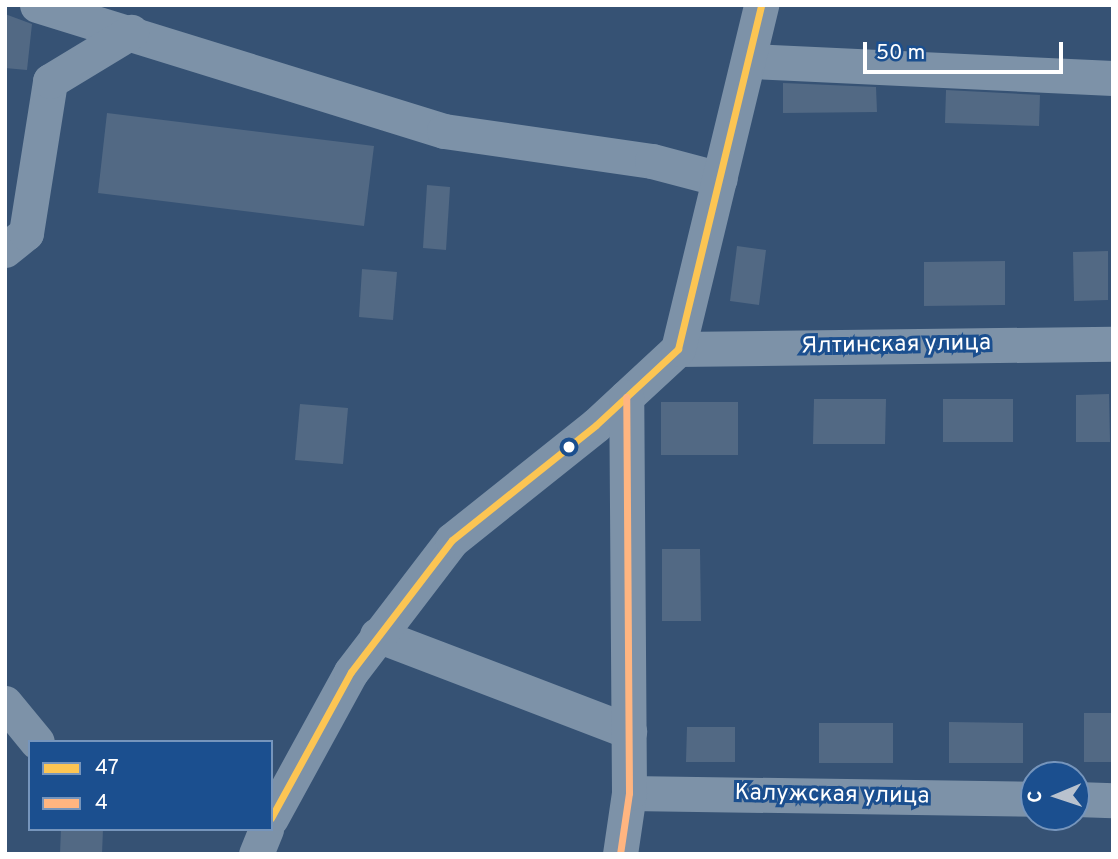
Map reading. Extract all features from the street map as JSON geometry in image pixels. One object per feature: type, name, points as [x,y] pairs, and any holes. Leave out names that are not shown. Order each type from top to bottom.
[{"type":"street","points":[[37,5],[444,131],[652,161],[720,179]]},
{"type":"street","points":[[273,812],[377,635],[452,540],[626,397],[678,349],[752,61],[761,5]]},
{"type":"street","points":[[5,250],[26,233],[50,81],[131,32]]},
{"type":"street","points":[[752,61],[1113,78]]},
{"type":"street","name":"Ялтинская улица","points":[[678,349],[1113,344]]},
{"type":"street","points":[[620,854],[629,793],[626,397]]},
{"type":"street","points":[[377,635],[629,731]]},
{"type":"street","points":[[5,703],[35,740]]},
{"type":"street","name":"Калужская улица","points":[[629,793],[1020,799]]},
{"type":"street","points":[[1090,799],[1113,800]]},
{"type":"building","points":[[5,14],[32,24],[27,70],[5,68]]},
{"type":"building","points":[[783,83],[876,87],[877,112],[783,113]]},
{"type":"building","points":[[946,90],[1040,95],[1039,126],[945,123]]},
{"type":"building","points":[[107,113],[374,146],[364,226],[98,193]]},
{"type":"building","points":[[427,185],[450,187],[446,250],[423,248]]},
{"type":"building","points":[[737,246],[766,250],[759,305],[730,301]]},
{"type":"building","points":[[1108,251],[1108,300],[1074,301],[1073,252]]},
{"type":"building","points":[[1005,261],[1005,305],[924,306],[924,262]]},
{"type":"building","points":[[362,269],[397,272],[393,320],[359,317]]},
{"type":"building","points":[[1109,394],[1110,442],[1076,442],[1076,395]]},
{"type":"building","points":[[814,399],[886,399],[885,444],[813,444]]},
{"type":"building","points":[[943,399],[1013,399],[1013,442],[943,442]]},
{"type":"building","points":[[661,402],[738,402],[738,455],[661,455]]},
{"type":"building","points":[[300,404],[348,408],[343,464],[295,460]]},
{"type":"building","points":[[662,549],[700,549],[701,621],[662,621]]},
{"type":"building","points":[[1084,713],[1113,713],[1113,762],[1084,761]]},
{"type":"building","points":[[949,722],[1023,723],[1023,761],[1020,763],[949,763]]},
{"type":"building","points":[[819,723],[893,723],[893,763],[819,763]]},
{"type":"building","points":[[687,727],[735,727],[735,762],[686,762]]},
{"type":"building","points":[[61,831],[103,831],[102,854],[60,854]]},
{"type":"transit line","name":"47","points":[[273,814],[351,672],[452,540],[596,425],[678,349],[761,5]]},
{"type":"transit line","name":"4","points":[[620,854],[629,793],[626,397]]}]
